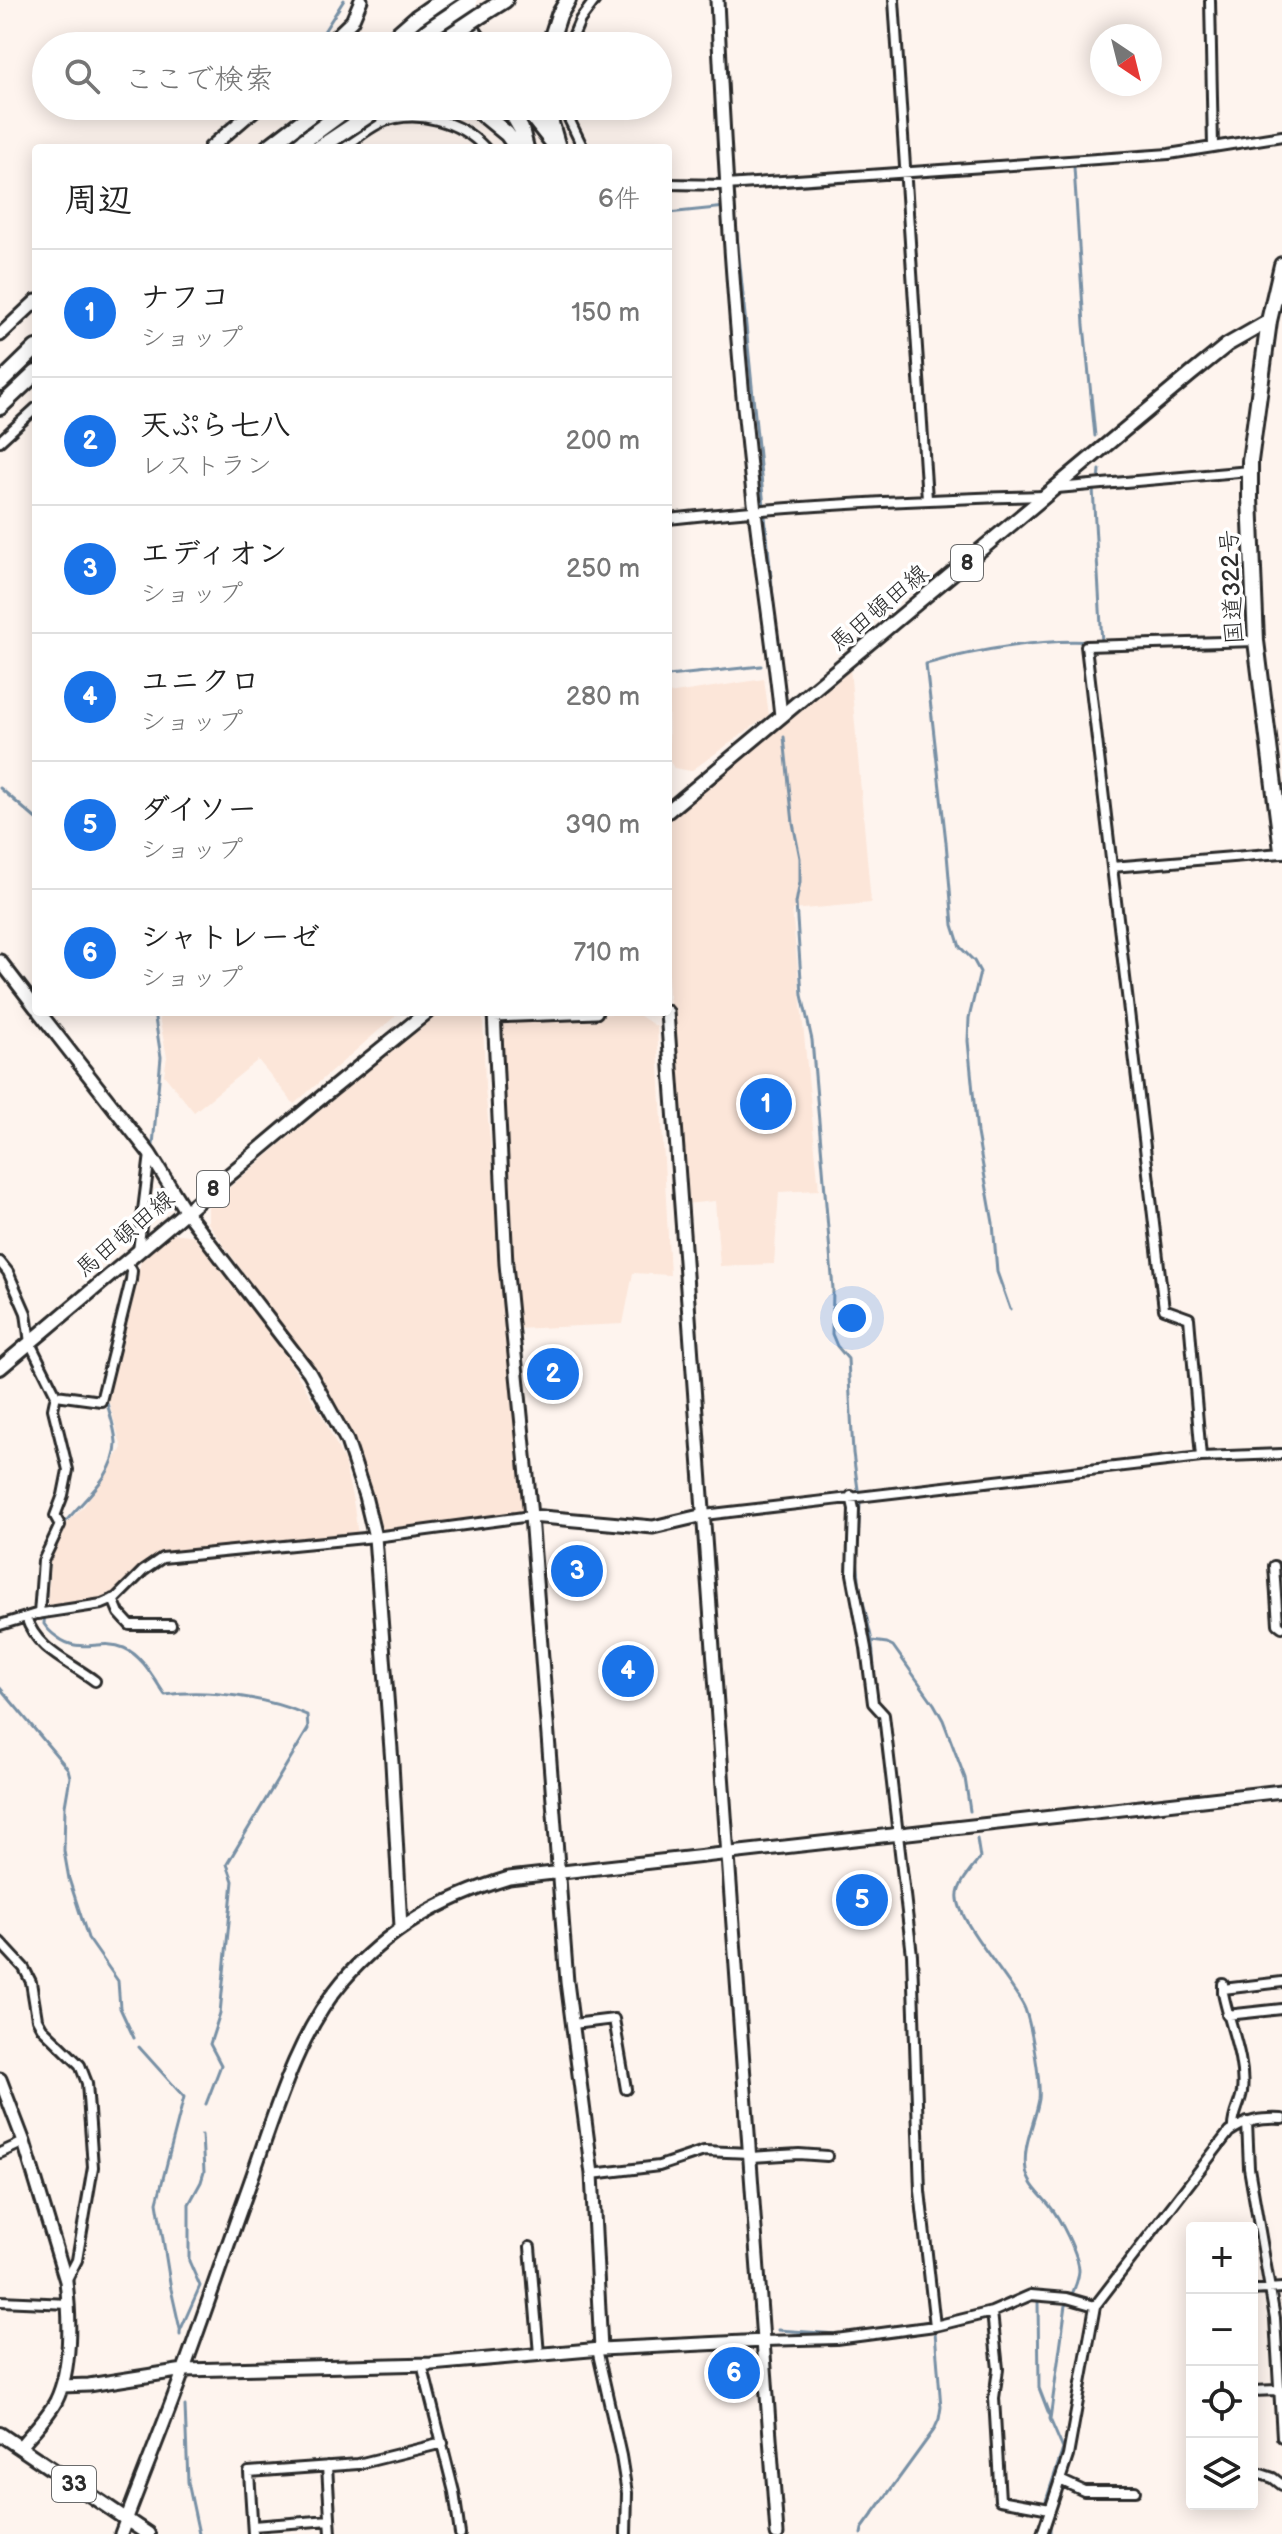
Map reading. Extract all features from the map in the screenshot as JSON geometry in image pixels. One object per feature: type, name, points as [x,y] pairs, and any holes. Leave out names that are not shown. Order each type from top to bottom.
[{"type":"highway","points":[[400,32],[440,0],[460,32]]},
{"type":"highway","points":[[452,0],[474,32]]},
{"type":"highway","points":[[455,32],[505,0]]},
{"type":"highway","points":[[554,32],[568,0]]},
{"type":"highway","points":[[425,32],[471,1]]},
{"type":"highway","points":[[272,144],[299,120]]},
{"type":"highway","points":[[291,127],[301,120]]},
{"type":"highway","points":[[300,144],[332,120]]},
{"type":"highway","points":[[325,144],[363,120]]},
{"type":"highway","points":[[490,120],[514,144]]},
{"type":"highway","points":[[516,120],[525,144]]},
{"type":"highway","points":[[535,120],[554,144]]},
{"type":"highway","points":[[550,120],[556,144]]},
{"type":"highway","name":"国道322号","points":[[1282,265],[1250,471],[1256,641],[1279,806],[1282,851]]},
{"type":"highway","points":[[0,383],[32,352]]},
{"type":"highway","points":[[0,407],[32,377]]},
{"type":"main road","name":"馬田頓田線","points":[[672,808],[1227,345],[1276,318]]},
{"type":"main road","name":"馬田頓田線","points":[[0,1368],[422,1016]]},
{"type":"main road","name":"33","points":[[0,2434],[11,2445],[148,2534]]},
{"type":"street","points":[[341,32],[352,21],[361,0]]},
{"type":"street","points":[[575,32],[595,0]]},
{"type":"street","points":[[717,0],[727,206],[755,509],[781,716]]},
{"type":"street","points":[[894,0],[927,499]]},
{"type":"street","points":[[1210,0],[1213,147]]},
{"type":"street","points":[[215,144],[243,120]]},
{"type":"street","points":[[360,120],[367,130]]},
{"type":"street","points":[[349,144],[367,130],[383,122],[397,120]]},
{"type":"street","points":[[435,120],[458,125],[480,144]]},
{"type":"street","points":[[569,120],[581,144]]},
{"type":"street","points":[[672,184],[726,185],[1169,154],[1282,136]]},
{"type":"street","points":[[0,335],[32,305]]},
{"type":"street","points":[[0,441],[32,412]]},
{"type":"street","points":[[672,519],[755,509],[1052,492],[1250,471]]},
{"type":"street","points":[[1201,1457],[1189,1318],[1164,1309],[1086,646],[1256,641]]},
{"type":"street","points":[[1112,867],[1282,851]]},
{"type":"street","points":[[0,961],[32,1002]]},
{"type":"street","points":[[43,1016],[150,1154],[186,1212],[309,1372],[347,1441],[375,1537],[401,1927]]},
{"type":"street","points":[[494,1016],[506,1264],[531,1516],[573,2024],[592,2174],[599,2349],[627,2493],[626,2534]]},
{"type":"street","points":[[667,1016],[777,2534]]},
{"type":"street","points":[[138,1252],[150,1154]]},
{"type":"street","points":[[0,1262],[8,1272],[26,1313],[30,1343],[56,1395],[53,1409],[68,1470],[55,1516],[60,1525],[43,1561],[43,1613]]},
{"type":"street","points":[[56,1395],[101,1401],[131,1280],[132,1271],[127,1262]]},
{"type":"street","points":[[0,1625],[113,1599],[162,1558],[375,1537],[531,1516],[653,1527],[704,1515],[856,1495],[1201,1457],[1282,1454]]},
{"type":"street","points":[[856,1495],[852,1574],[873,1703],[884,1715],[912,1955],[920,2191],[935,2326]]},
{"type":"street","points":[[1274,1566],[1278,1624],[1282,1627]]},
{"type":"street","points":[[113,1599],[119,1613],[130,1625],[171,1625]]},
{"type":"street","points":[[26,1617],[31,1632],[42,1644],[95,1681]]},
{"type":"street","points":[[121,2534],[184,2370],[262,2150],[309,2033],[340,1984],[361,1961],[401,1927],[427,1910],[474,1889],[509,1878],[559,1871],[1282,1791]]},
{"type":"street","points":[[0,1942],[24,1968],[31,1982],[37,2019],[42,2028],[80,2065],[87,2083],[93,2167],[77,2260],[66,2281]]},
{"type":"street","points":[[1233,2129],[1242,2093],[1242,2077],[1223,1987],[1282,1982]]},
{"type":"street","points":[[1227,2015],[1282,2009]]},
{"type":"street","points":[[573,2024],[614,2019],[626,2089]]},
{"type":"street","points":[[0,2079],[24,2142],[66,2281],[69,2304],[62,2386],[43,2420],[11,2445]]},
{"type":"street","points":[[1042,2534],[1074,2429],[1095,2306],[1233,2129],[1263,2118],[1282,2119]]},
{"type":"street","points":[[1247,2122],[1249,2168],[1275,2318],[1282,2437]]},
{"type":"street","points":[[0,2153],[24,2142]]},
{"type":"street","points":[[592,2174],[659,2166],[704,2151],[827,2156]]},
{"type":"street","points":[[530,2247],[539,2354]]},
{"type":"street","points":[[1258,2289],[1282,2288]]},
{"type":"street","points":[[62,2386],[89,2385],[184,2370],[422,2364],[599,2349],[836,2339],[935,2326],[992,2312],[1031,2295],[1070,2298],[1095,2306]]},
{"type":"street","points":[[0,2301],[69,2304]]},
{"type":"street","points":[[992,2312],[998,2369],[994,2398],[1000,2500],[1050,2509]]},
{"type":"street","points":[[422,2364],[443,2443],[460,2534]]},
{"type":"street","points":[[1258,2391],[1278,2390]]},
{"type":"street","points":[[330,2520],[253,2530],[249,2472],[358,2464],[443,2443]]},
{"type":"street","points":[[327,2466],[331,2534]]},
{"type":"street","points":[[1258,2473],[1282,2485]]},
{"type":"street","points":[[1060,2480],[1084,2491],[1135,2491]]},
{"type":"shaded area","points":[[850,668],[871,903],[792,910],[819,1190],[779,1192],[774,1264],[720,1266],[715,1201],[685,1204],[671,1016],[672,816]]},
{"type":"shaded area","points":[[764,679],[769,715],[691,771],[674,768],[672,693]]},
{"type":"shaded area","points":[[159,1016],[395,1016],[294,1104],[258,1060],[194,1112],[164,1075],[167,1057]]},
{"type":"shaded area","points":[[430,1016],[483,1016],[485,1088],[525,1511],[378,1533],[356,1450],[324,1386],[208,1223],[208,1206]]},
{"type":"shaded area","points":[[640,1016],[657,1027],[670,1275],[633,1273],[623,1324],[515,1329],[494,1019]]},
{"type":"shaded area","points":[[173,1233],[197,1236],[288,1359],[324,1419],[344,1461],[358,1536],[162,1557],[116,1594],[101,1601],[47,1609],[50,1562],[65,1524],[84,1506],[122,1448],[108,1399],[142,1256]]},
{"type":"waterway","points":[[324,32],[344,0]]},
{"type":"waterway","points":[[348,134],[358,144]]},
{"type":"waterway","points":[[1074,167],[1095,436]]},
{"type":"waterway","points":[[733,195],[777,637]]},
{"type":"waterway","points":[[672,213],[726,207]]},
{"type":"waterway","points":[[1099,481],[1100,470]]},
{"type":"waterway","points":[[1093,488],[1102,643]]},
{"type":"waterway","points":[[1010,1309],[997,1272],[993,1223],[977,1133],[968,1041],[969,1018],[980,972],[960,947],[953,925],[926,664],[1010,646],[1095,642]]},
{"type":"waterway","points":[[672,676],[761,666]]},
{"type":"waterway","points":[[784,737],[800,858],[796,903],[802,995],[812,1040],[833,1289],[832,1334],[848,1359],[853,1453],[860,1504],[857,1559],[860,1588],[872,1641],[893,1646],[943,1720],[965,1778],[970,1811]]},
{"type":"waterway","points":[[0,788],[32,816]]},
{"type":"waterway","points":[[153,1145],[161,1057],[155,1016]]},
{"type":"waterway","points":[[149,1192],[152,1169]]},
{"type":"waterway","points":[[63,1525],[111,1466],[116,1442],[106,1399]]},
{"type":"waterway","points":[[51,1554],[44,1624],[57,1637],[74,1645],[115,1645],[124,1648],[142,1662],[165,1695],[199,1693],[237,1696],[307,1715],[308,1729],[227,1864],[233,1881],[220,2013],[210,2044],[221,2065],[206,2104]]},
{"type":"waterway","points":[[872,1642],[876,1694]]},
{"type":"waterway","points":[[0,1688],[68,1769],[64,1851],[69,1879],[88,1938],[118,1981],[120,2008],[134,2038]]},
{"type":"waterway","points":[[879,1718],[892,1820]]},
{"type":"waterway","points":[[977,1839],[980,1858],[961,1884],[959,1905],[974,1934],[1025,2009],[1039,2091],[1026,2152],[1027,2175],[1063,2227],[1079,2271],[1066,2305],[1050,2419],[1063,2449],[1045,2504]]},
{"type":"waterway","points":[[895,1848],[908,1965]]},
{"type":"waterway","points":[[139,2047],[184,2097],[157,2202],[180,2329]]},
{"type":"waterway","points":[[180,2335],[200,2286],[189,2261],[189,2204],[204,2172],[202,2135]]},
{"type":"waterway","points":[[1038,2300],[1039,2388],[1049,2414]]},
{"type":"waterway","points":[[983,2311],[1001,2303]]},
{"type":"waterway","points":[[778,2330],[837,2334],[933,2321]]},
{"type":"waterway","points":[[861,2534],[939,2419],[941,2407],[935,2332]]},
{"type":"waterway","points":[[185,2406],[188,2482],[199,2534]]},
{"type":"waterway","points":[[1050,2523],[1050,2534]]},
{"type":"place","name":"ナフコ","points":[[766,1104]]},
{"type":"place","name":"天ぷら七八","points":[[553,1374]]},
{"type":"place","name":"エディオン","points":[[577,1571]]},
{"type":"place","name":"ユニクロ","points":[[628,1671]]},
{"type":"place","name":"ダイソー","points":[[862,1900]]},
{"type":"place","name":"シャトレーゼ","points":[[734,2373]]}]
